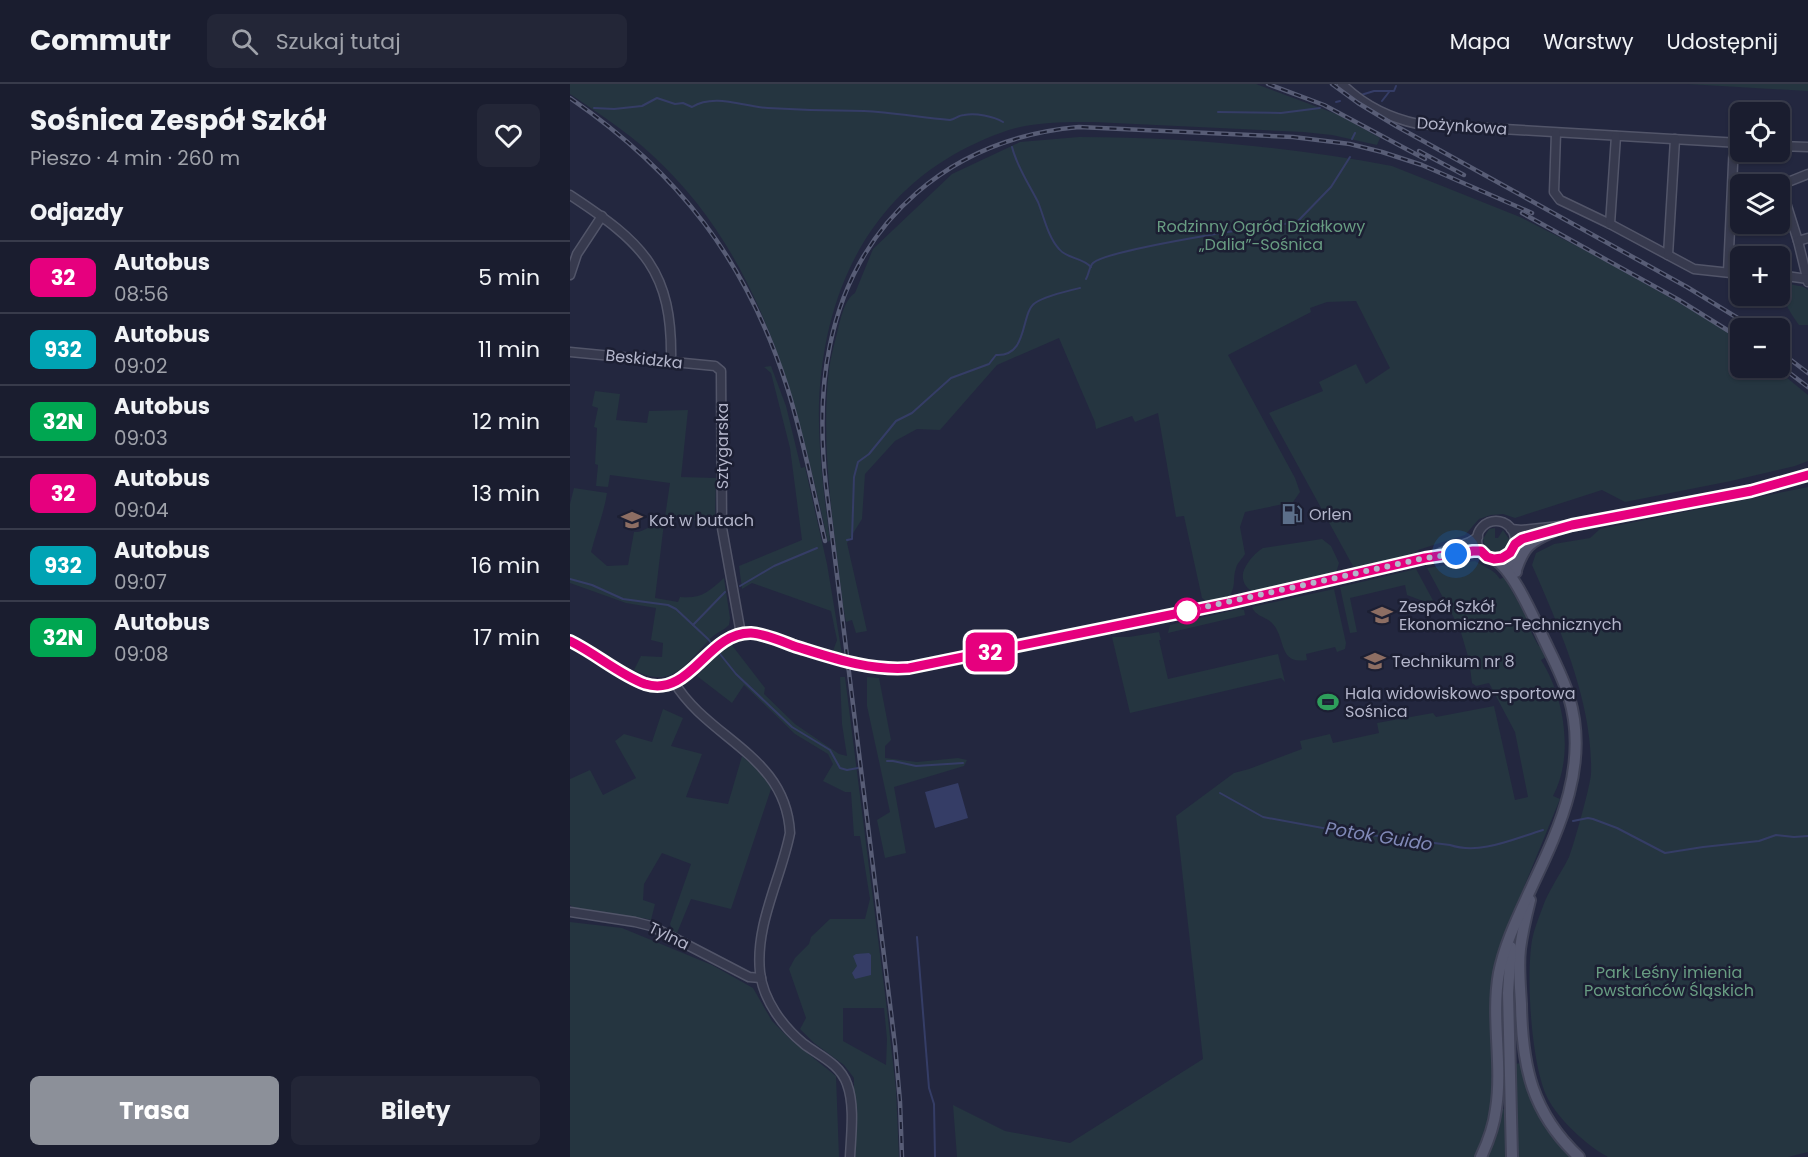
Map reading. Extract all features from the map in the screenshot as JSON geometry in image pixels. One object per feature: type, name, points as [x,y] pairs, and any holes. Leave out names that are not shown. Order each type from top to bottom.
[{"type":"main road","points":[[1516,570],[1525,548],[1552,532]]},
{"type":"main road","points":[[1481,1157],[1496,1109],[1497,988],[1503,958],[1519,912],[1533,885],[1566,805],[1574,773],[1576,739],[1573,711],[1565,685],[1523,595],[1510,558],[1512,548]]},
{"type":"main road","points":[[1494,559],[1501,563],[1523,595]]},
{"type":"main road","points":[[1533,885],[1520,952],[1523,1053],[1527,1074],[1541,1109],[1561,1140],[1579,1157]]},
{"type":"main road","points":[[1512,934],[1508,993],[1512,1157]]},
{"type":"street","name":"Dożynkowa","points":[[1342,84],[1376,109],[1408,122],[1730,143]]},
{"type":"street","points":[[1556,133],[1554,192],[1556,196],[1698,271],[1728,272]]},
{"type":"street","points":[[1610,224],[1616,136]]},
{"type":"street","points":[[1668,255],[1675,140]]},
{"type":"street","points":[[1790,146],[1808,147]]},
{"type":"street","name":"Dożynkowa","points":[[1728,272],[1736,162]]},
{"type":"street","points":[[1790,277],[1807,280],[1798,241],[1781,187],[1782,184],[1808,174]]},
{"type":"street","points":[[570,195],[602,216],[637,246],[652,266],[668,307],[672,333],[671,362]]},
{"type":"street","points":[[570,275],[577,254],[602,216]]},
{"type":"street","points":[[1798,241],[1808,238]]},
{"type":"street","name":"Beskidzka","points":[[570,352],[718,367]]},
{"type":"street","name":"Sztygarska","points":[[718,367],[723,375],[722,528],[741,634]]},
{"type":"street","points":[[1572,525],[1522,539],[1502,558],[1487,557],[1477,542],[1483,527],[1494,522],[1503,523],[1511,529],[1521,530],[1572,525],[1751,491],[1808,475]]},
{"type":"street","points":[[1511,529],[1512,548]]},
{"type":"street","points":[[1425,558],[1478,537]]},
{"type":"street","points":[[570,641],[638,681],[660,686],[674,682],[690,671],[719,643],[741,634],[752,633],[847,663],[872,668],[909,668],[1229,603],[1425,558],[1481,551]]},
{"type":"street","points":[[674,682],[684,697],[770,775],[780,789],[790,833],[762,933],[761,978],[769,1000],[786,1027],[804,1044],[833,1064],[845,1079],[850,1102],[850,1157]]},
{"type":"street","name":"Tylna","points":[[570,912],[644,924],[749,977],[761,978]]},
{"type":"green space","points":[[570,84],[1256,84],[1339,115],[1380,138],[1377,145],[1332,135],[1303,132],[1093,122],[1042,124],[1016,128],[988,138],[953,155],[921,177],[894,202],[872,230],[853,261],[839,294],[829,329],[822,366],[819,404],[820,455],[830,540],[828,542],[803,436],[787,384],[770,333],[748,284],[721,238],[689,194],[651,154],[612,122],[570,94]]},
{"type":"green space","points":[[1687,84],[1808,84],[1808,91]]},
{"type":"green space","name":"Rodzinny Ogród Działkowy „Dalia”-Sośnica","points":[[1079,137],[1118,137],[1237,144],[1315,153],[1392,166],[1520,217],[1602,259],[1730,332],[1730,378],[1787,378],[1808,395],[1808,461],[1731,481],[1625,502],[1602,490],[1515,518],[1503,514],[1491,515],[1479,519],[1465,535],[1418,550],[1415,553],[1354,568],[1269,413],[1323,391],[1319,382],[1356,364],[1366,384],[1390,368],[1356,301],[1327,302],[1310,308],[1311,312],[1228,355],[1295,478],[1300,492],[1293,502],[1245,512],[1240,527],[1245,554],[1237,566],[1232,590],[1228,598],[1207,602],[1202,598],[1184,516],[1176,517],[1158,413],[1135,422],[1132,416],[1096,429],[1059,338],[997,365],[940,430],[917,429],[895,441],[865,474],[862,519],[847,543],[867,631],[856,633],[852,620],[846,622],[843,606],[827,458],[829,369],[842,314],[846,304],[855,293],[873,249],[952,174],[1020,142]]},
{"type":"green space","points":[[1790,283],[1808,290],[1808,325],[1799,325],[1787,306],[1790,306]]},
{"type":"green space","points":[[771,366],[786,406],[801,468],[805,467],[827,564],[842,654],[833,651],[837,640],[831,611],[752,583],[742,589],[739,566],[802,540],[790,448],[771,373],[764,367]]},
{"type":"green space","points":[[595,391],[620,394],[616,420],[647,423],[649,411],[688,410],[681,477],[716,478],[715,523],[665,517],[670,483],[610,475],[608,487],[596,486],[597,428],[594,427],[598,408],[592,406]]},
{"type":"green space","name":"Park Leśny imienia Powstańców Śląskich","points":[[1808,487],[1808,1152],[1788,1157],[1608,1157],[1573,1131],[1547,1097],[1537,1063],[1531,1020],[1532,940],[1545,902],[1569,857],[1582,816],[1591,774],[1587,720],[1581,693],[1564,640],[1532,565],[1536,553],[1554,544],[1590,538],[1600,529]]},
{"type":"green space","points":[[574,488],[607,493],[591,552],[607,566],[628,565],[634,532],[664,523],[655,598],[678,602],[680,597],[699,596],[724,578],[729,625],[712,637],[685,665],[669,676],[647,675],[634,670],[641,656],[662,657],[663,643],[651,640],[656,608],[626,603],[570,583],[570,504]]},
{"type":"green space","points":[[1495,528],[1495,538],[1498,538],[1503,530],[1509,539],[1506,548],[1496,554],[1485,548],[1483,539],[1489,529]]},
{"type":"green space","points":[[1322,539],[1331,546],[1339,563],[1336,573],[1256,592],[1245,584],[1243,573],[1245,567],[1263,548]]},
{"type":"green space","points":[[1475,561],[1492,571],[1500,579],[1504,577],[1529,621],[1528,626],[1546,657],[1541,660],[1561,709],[1565,746],[1559,781],[1553,796],[1560,799],[1503,943],[1494,1091],[1489,1124],[1477,1157],[957,1157],[953,1105],[1005,1131],[1070,1143],[1203,1059],[1176,816],[1234,773],[1302,749],[1300,741],[1330,734],[1333,743],[1379,733],[1377,723],[1433,713],[1436,717],[1494,706],[1515,800],[1528,797],[1515,732],[1489,683],[1476,686],[1472,683],[1469,660],[1460,629],[1427,568]]},
{"type":"green space","points":[[1416,569],[1436,606],[1407,595],[1405,585],[1350,598],[1357,632],[1350,633],[1340,587]]},
{"type":"green space","points":[[1334,589],[1346,643],[1345,649],[1337,652],[1335,647],[1306,654],[1307,660],[1291,658],[1276,628],[1252,607]]},
{"type":"green space","points":[[1239,609],[1244,610],[1245,615],[1168,633],[1170,625]]},
{"type":"green space","points":[[1159,632],[1168,679],[1278,654],[1285,682],[1281,678],[1130,713],[1112,637]]},
{"type":"green space","points":[[731,644],[765,688],[764,694],[795,724],[839,754],[847,756],[842,724],[840,677],[845,677],[896,1090],[899,1157],[854,1157],[854,1078],[844,1065],[814,1043],[800,1029],[806,1018],[789,969],[795,958],[809,944],[811,937],[830,919],[865,919],[870,899],[860,836],[854,836],[851,792],[845,792],[823,781],[833,764],[828,754],[795,734],[744,685],[732,703],[697,676],[724,648]],"holes":[[[843,1008],[884,1008],[887,1039],[886,1065],[843,1041]]]},
{"type":"green space","points":[[867,677],[879,678],[891,740],[885,746],[885,758],[917,762],[958,758],[967,760],[964,766],[894,787],[906,853],[885,858],[877,820],[890,812],[867,706]]},
{"type":"green space","points":[[663,709],[683,718],[671,746],[702,754],[686,797],[728,804],[742,756],[763,773],[772,786],[731,909],[691,899],[677,933],[673,931],[670,924],[691,864],[662,853],[644,884],[643,900],[655,904],[651,920],[575,909],[570,905],[570,779],[590,770],[603,795],[636,778],[615,741],[624,734],[652,742]]},
{"type":"green space","points":[[570,922],[622,928],[712,965],[753,988],[772,1021],[791,1040],[836,1076],[839,1157],[570,1157]]},
{"type":"green space","points":[[1521,1063],[1532,1101],[1574,1157],[1517,1157],[1515,1064]]},
{"type":"green space","points":[[1500,1109],[1506,1109],[1507,1157],[1485,1157]]},
{"type":"water","points":[[958,783],[968,818],[935,828],[925,792]]},
{"type":"water","points":[[869,953],[871,955],[871,975],[855,979],[852,973],[857,966],[853,956]]},
{"type":"waterway","points":[[1361,95],[1374,91],[1394,91],[1396,86]]},
{"type":"waterway","points":[[1382,101],[1389,92]]},
{"type":"waterway","points":[[594,108],[614,109],[642,106],[657,98],[692,107],[710,101],[720,101],[768,108],[875,112],[950,120],[969,114],[994,118],[1003,122]]},
{"type":"waterway","points":[[1336,102],[1340,101]]},
{"type":"waterway","points":[[1218,112],[1281,113],[1320,108]]},
{"type":"waterway","points":[[1352,139],[1355,133]]},
{"type":"waterway","points":[[1012,147],[1055,244],[1062,252],[1091,267]]},
{"type":"waterway","points":[[1086,279],[1093,263],[1127,251],[1224,233],[1296,223],[1331,187],[1350,157]]},
{"type":"waterway","points":[[847,540],[852,539],[854,477],[858,462],[869,454],[896,421],[912,413],[951,378],[989,364],[996,355],[1007,354],[1014,349],[1019,342],[1030,308],[1035,303],[1050,296],[1080,288]]},
{"type":"waterway","points":[[740,586],[774,566],[817,548]]},
{"type":"waterway","name":"Potok Guido","points":[[570,579],[592,585],[623,599],[668,605],[676,609],[708,639],[736,674],[792,727],[830,750],[840,768],[847,770],[858,768]]},
{"type":"waterway","points":[[693,625],[725,592]]},
{"type":"waterway","name":"Potok Guido","points":[[887,761],[916,766],[963,763]]},
{"type":"waterway","name":"Potok Guido","points":[[1220,793],[1263,817],[1339,831],[1461,848],[1496,845],[1543,830]]},
{"type":"waterway","name":"Potok Guido","points":[[1573,821],[1593,819],[1617,828],[1665,853],[1759,841],[1776,835],[1808,836]]},
{"type":"waterway","points":[[917,937],[929,1088],[934,1104],[935,1157]]},
{"type":"railway","points":[[1268,84],[1324,105],[1425,159]]},
{"type":"railway","points":[[1332,84],[1396,126],[1687,287],[1738,318]]},
{"type":"railway","points":[[570,98],[609,126],[676,189],[704,223],[729,260],[771,341],[787,387],[803,444],[825,541]]},
{"type":"railway","points":[[902,1157],[895,1045],[823,451],[823,397],[830,345],[843,300],[862,259],[887,224],[917,193],[951,168],[990,148],[1033,134],[1079,127],[1293,137],[1350,144],[1422,165],[1532,213]]},
{"type":"railway","points":[[1419,151],[1464,175]]},
{"type":"railway","points":[[1522,213],[1679,300],[1730,332]]},
{"type":"railway","points":[[1790,359],[1808,373]]},
{"type":"railway","points":[[1790,373],[1808,387]]},
{"type":"bus line","name":"32","points":[[570,641],[638,681],[660,686],[681,678],[719,643],[741,634],[752,633],[847,663],[891,670],[909,668],[1229,603],[1425,558],[1473,551],[1481,551],[1487,557],[1494,559],[1502,558],[1510,553],[1517,541],[1572,525],[1751,491],[1808,475]]},
{"type":"place","name":"Orlen","points":[[1292,514]]},
{"type":"place","name":"Kot w butach","points":[[632,520]]},
{"type":"place","name":"Zespół Szkół Ekonomiczno-Technicznych","points":[[1382,615]]},
{"type":"place","name":"Technikum nr 8","points":[[1375,661]]},
{"type":"place","name":"Hala widowiskowo-sportowa Sośnica","points":[[1328,702]]},
{"type":"route","points":[[1187,611],[1425,558],[1456,554]]}]
